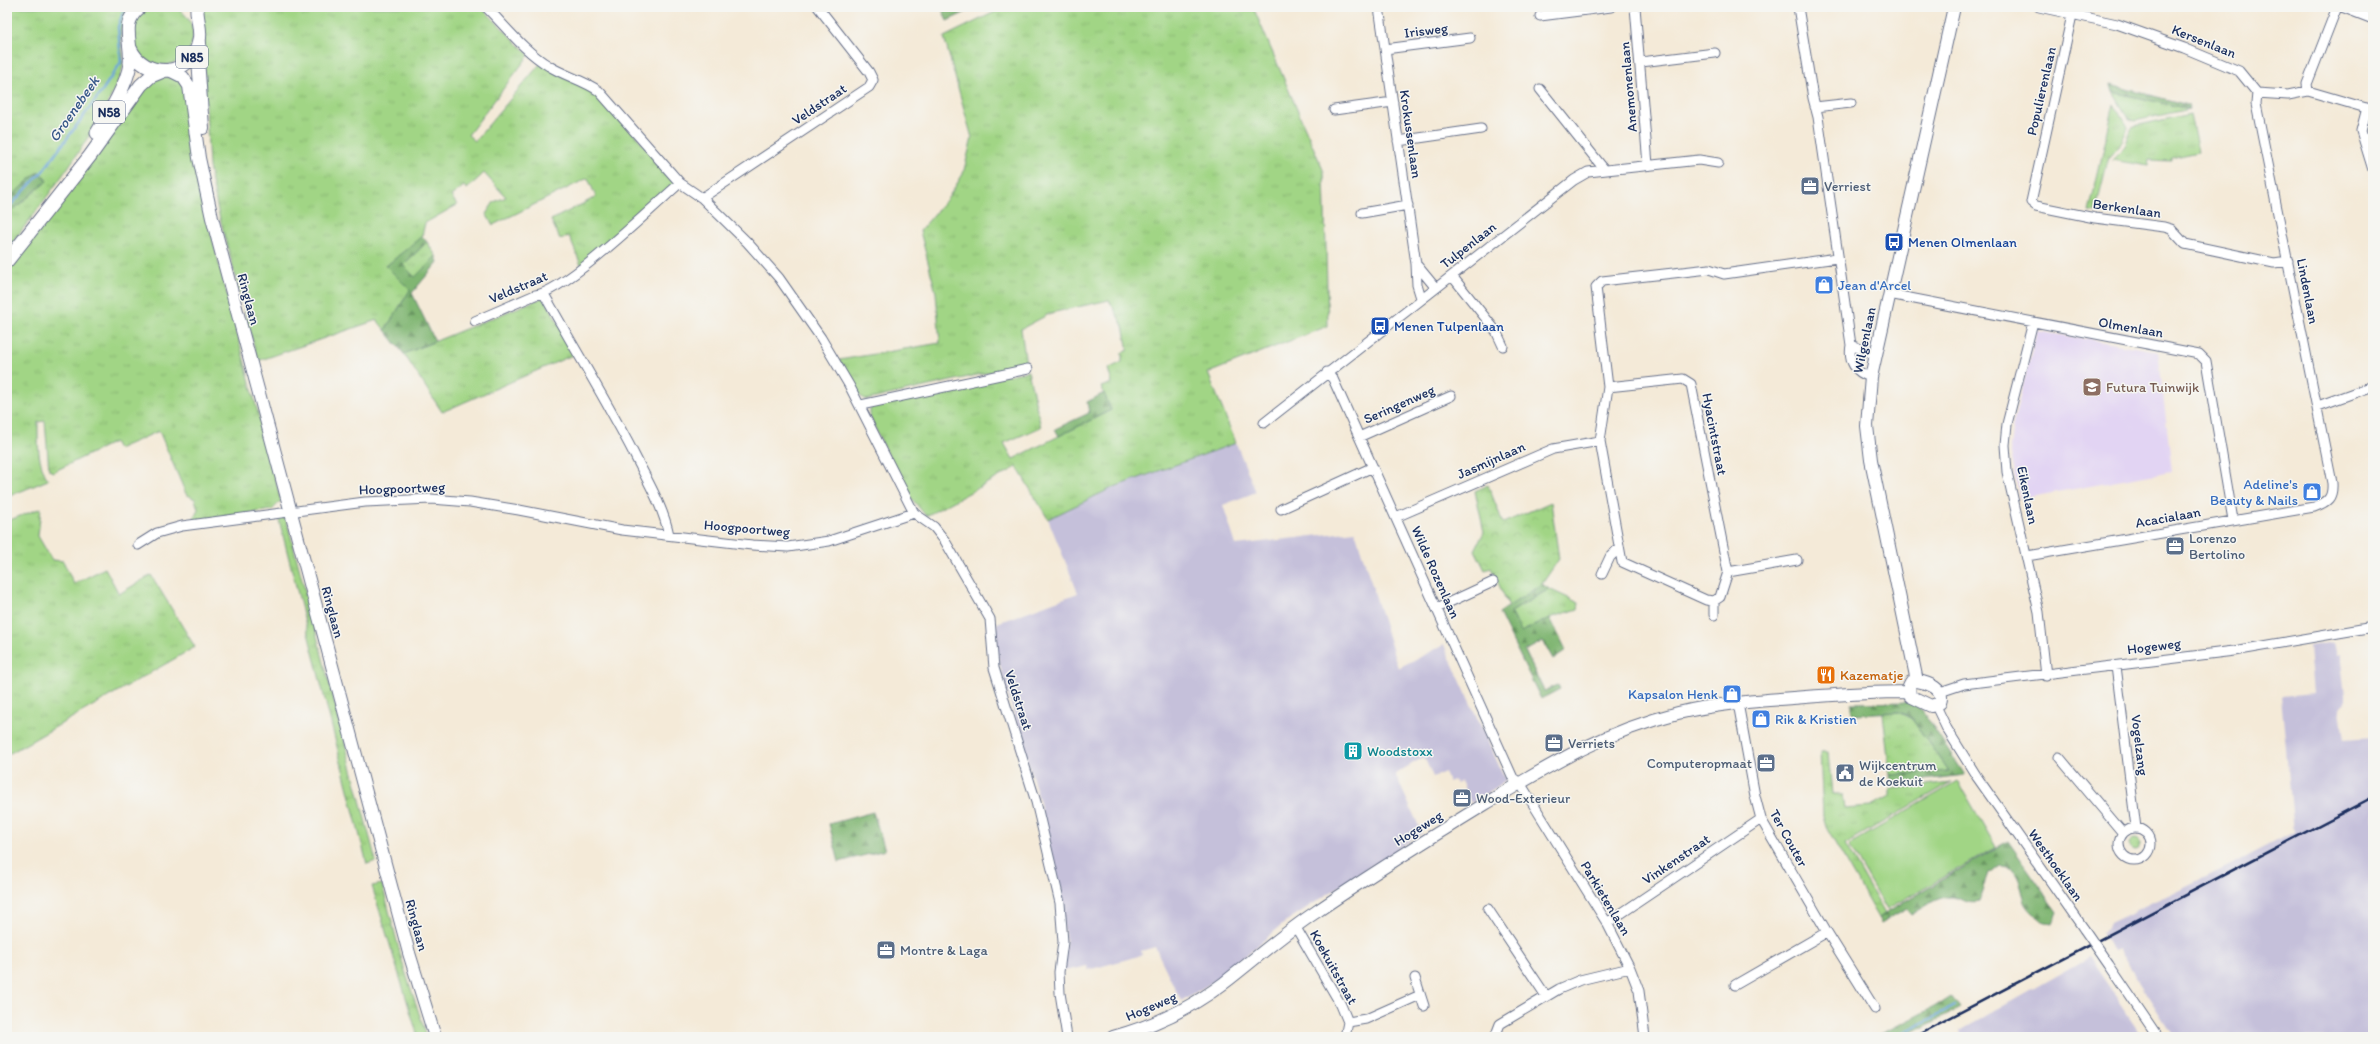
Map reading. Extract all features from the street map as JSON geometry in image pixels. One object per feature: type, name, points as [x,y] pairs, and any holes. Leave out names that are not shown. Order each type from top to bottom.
[{"type":"main road","points":[[128,45],[127,32],[130,20],[140,7]]},
{"type":"main road","name":"N85","points":[[128,45],[133,55],[141,64],[151,69],[167,71],[184,65],[194,54],[200,41],[199,25],[187,7]]},
{"type":"main road","points":[[197,7],[199,25]]},
{"type":"main road","name":"N58","points":[[74,174],[105,119],[125,77],[130,63],[128,45]]},
{"type":"main road","name":"N58","points":[[7,261],[74,174],[90,156],[141,85],[151,76],[167,71]]},
{"type":"street","name":"Veldstraat","points":[[486,7],[540,60],[550,67],[584,81],[599,91],[680,183],[702,198],[747,242],[779,278],[821,338],[861,405],[914,513],[934,527],[945,541],[990,619],[994,668],[1036,802],[1060,903],[1063,942],[1059,972],[1060,993],[1067,1037]]},
{"type":"street","name":"Veldstraat","points":[[702,198],[869,87],[873,80],[869,72],[818,7]]},
{"type":"street","name":"Krokussenlaan","points":[[1379,7],[1416,264],[1417,285],[1421,298]]},
{"type":"street","points":[[1540,16],[1611,7]]},
{"type":"street","name":"Anemonenlaan","points":[[1635,7],[1641,62],[1648,165]]},
{"type":"street","points":[[1798,7],[1815,107],[1851,345],[1849,357],[1854,366],[1865,375],[1871,377]]},
{"type":"street","name":"Wilgenlaan","points":[[1917,681],[1871,460],[1867,426],[1871,377],[1954,7]]},
{"type":"street","name":"Kersenlaan","points":[[2039,7],[2117,24],[2231,66],[2239,71],[2257,93]]},
{"type":"street","points":[[2308,92],[2307,84],[2337,7]]},
{"type":"street","points":[[2342,7],[2373,19]]},
{"type":"street","name":"Populierenlaan","points":[[2036,174],[2072,15]]},
{"type":"street","name":"Irisweg","points":[[1385,49],[1470,38]]},
{"type":"street","name":"Ringlaan","points":[[200,41],[198,59],[207,193]]},
{"type":"street","points":[[1641,62],[1715,53]]},
{"type":"street","name":"Ringlaan","points":[[167,71],[183,77],[190,86],[199,158],[207,193],[290,511],[409,953],[435,1037]]},
{"type":"street","points":[[1540,89],[1604,169]]},
{"type":"street","points":[[2257,93],[2288,95],[2308,92],[2370,109],[2361,131],[2370,153],[2373,170]]},
{"type":"street","name":"Lindenlaan","points":[[2257,93],[2256,104],[2318,406],[2333,494]]},
{"type":"street","points":[[1334,110],[1393,102]]},
{"type":"street","points":[[1815,107],[1851,102]]},
{"type":"street","points":[[1398,141],[1481,129]]},
{"type":"street","name":"Tulpenlaan","points":[[1264,423],[1435,287],[1452,276],[1574,180],[1588,172],[1604,169],[1699,160],[1718,162]]},
{"type":"street","name":"Berkenlaan","points":[[2036,174],[2031,197],[2032,202],[2036,206],[2095,218],[2164,227],[2171,229],[2185,244],[2274,263],[2288,261]]},
{"type":"street","name":"Veldstraat","points":[[475,321],[536,295],[544,294],[578,272],[680,183]]},
{"type":"street","points":[[1362,213],[1408,206]]},
{"type":"street","points":[[1714,615],[1714,601],[1706,600],[1622,562],[1618,549],[1600,441],[1608,387],[1596,287],[1602,281],[1709,268],[1724,274],[1837,258]]},
{"type":"street","points":[[1416,264],[1435,287]]},
{"type":"street","points":[[1452,276],[1496,331],[1503,346]]},
{"type":"street","points":[[544,294],[619,426],[653,492],[666,522],[669,535]]},
{"type":"street","name":"Olmenlaan","points":[[1889,294],[2199,354],[2206,361],[2233,520]]},
{"type":"street","name":"Eikenlaan","points":[[2033,322],[2007,424],[2005,445],[2008,472],[2039,612],[2046,676]]},
{"type":"street","points":[[1851,345],[1876,355]]},
{"type":"street","points":[[861,405],[1028,369]]},
{"type":"street","name":"Wilde Rozenlaan","points":[[1327,372],[1333,379],[1513,778],[1520,783]]},
{"type":"street","name":"Hyacintstraat","points":[[1608,387],[1683,379],[1692,384],[1728,572],[1720,597],[1714,601]]},
{"type":"street","points":[[2318,406],[2373,386]]},
{"type":"street","name":"Seringenweg","points":[[1359,437],[1451,396]]},
{"type":"street","name":"Jasmijnlaan","points":[[1396,517],[1553,449],[1600,441]]},
{"type":"street","points":[[1281,509],[1373,467]]},
{"type":"street","name":"Acacialaan","points":[[2027,556],[2233,520],[2314,508],[2327,502],[2333,494]]},
{"type":"street","name":"Hoogpoortweg","points":[[138,546],[157,533],[182,526],[365,502],[431,499],[470,502],[622,530],[769,547],[811,545],[848,536],[914,513]]},
{"type":"street","points":[[1602,574],[1610,558],[1618,549]]},
{"type":"street","points":[[1728,572],[1797,560]]},
{"type":"street","points":[[1436,608],[1493,582]]},
{"type":"street","name":"Hogeweg","points":[[1940,692],[1964,684],[2046,676],[2234,651],[2373,627]]},
{"type":"street","name":"Vogelzang","points":[[2116,666],[2136,828]]},
{"type":"street","points":[[1917,681],[1925,682],[1940,692],[1942,698],[1936,706],[1925,705],[1914,699],[1908,692],[1911,682],[1917,681]]},
{"type":"street","name":"Hogeweg","points":[[1113,1037],[1161,1021],[1194,1003],[1224,984],[1295,926],[1422,843],[1565,756],[1638,725],[1679,713],[1738,703],[1852,694],[1908,692]]},
{"type":"street","name":"Ter Couter","points":[[1738,703],[1754,796],[1761,819],[1826,932],[1875,1009]]},
{"type":"street","name":"Westhoeklaan","points":[[1936,706],[1947,729],[1977,777],[2158,1037]]},
{"type":"street","points":[[2059,757],[2123,833]]},
{"type":"street","name":"Parkietenlaan","points":[[1520,783],[1607,923],[1630,968],[1639,991],[1645,1037]]},
{"type":"street","name":"Vinkenstraat","points":[[1607,923],[1761,819]]},
{"type":"street","points":[[2136,828],[2143,830],[2150,839],[2149,850],[2141,858],[2130,858],[2121,851],[2119,843],[2123,833],[2136,828]]},
{"type":"street","points":[[1488,909],[1546,996]]},
{"type":"street","name":"Koekuitstraat","points":[[1295,926],[1341,1005],[1348,1022],[1345,1037]]},
{"type":"street","points":[[1735,985],[1826,932]]},
{"type":"street","points":[[1495,1037],[1500,1024],[1546,996],[1580,980],[1630,968]]},
{"type":"street","points":[[1415,978],[1424,1006]]},
{"type":"street","name":"Koekuitstraat","points":[[1348,1022],[1366,1019],[1420,995]]},
{"type":"shaded area","name":"Futura Tuinwijk","points":[[2037,331],[2158,351],[2172,471],[2020,499],[2010,448],[2013,424]]},
{"type":"shaded area","points":[[1236,443],[1256,492],[1223,505],[1236,545],[1355,531],[1398,668],[1444,645],[1506,781],[1471,803],[1461,781],[1456,784],[1454,780],[1449,782],[1445,772],[1433,777],[1424,757],[1395,774],[1422,833],[1288,920],[1216,980],[1181,1001],[1155,947],[1141,951],[1142,955],[1088,970],[1087,966],[1064,971],[1066,940],[1040,803],[1002,673],[997,652],[997,623],[1078,593],[1048,519],[1114,487]]},
{"type":"shaded area","points":[[2334,642],[2337,656],[2340,655],[2345,695],[2345,703],[2340,708],[2344,740],[2373,738],[2373,1037],[2174,1037],[2118,949],[2113,951],[2101,933],[2107,930],[2110,923],[2231,865],[2294,832],[2281,697],[2313,694],[2309,646]]},
{"type":"shaded area","points":[[2089,957],[2143,1037],[1962,1037],[1960,1030]]},
{"type":"green space","points":[[163,5],[179,10],[184,14],[188,19],[193,35],[188,51],[184,56],[179,60],[163,65],[147,60],[142,56],[138,51],[133,35],[138,19],[142,14],[147,10]]},
{"type":"green space","points":[[7,7],[132,7],[124,22],[121,32],[123,67],[118,82],[107,105],[67,169],[7,250],[7,215],[47,181],[39,172],[7,200],[7,84],[11,82],[7,75]]},
{"type":"green space","points":[[201,7],[481,7],[529,55],[468,135],[475,141],[540,64],[593,92],[611,106],[674,181],[673,185],[581,265],[569,236],[560,239],[551,220],[596,197],[588,178],[493,225],[486,214],[494,202],[506,197],[484,173],[467,189],[464,186],[451,196],[457,205],[425,223],[422,236],[387,266],[410,290],[385,330],[377,320],[258,361],[218,211],[209,167]]},
{"type":"green space","points":[[941,7],[977,7],[947,21]]},
{"type":"green space","points":[[1005,7],[1253,7],[1324,172],[1328,326],[1208,373],[1236,443],[1114,487],[1048,519],[1017,467],[926,516],[907,493],[870,418],[870,408],[875,404],[1028,371],[1041,427],[1004,443],[1013,459],[1111,410],[1101,387],[1112,383],[1108,369],[1122,362],[1122,353],[1128,350],[1123,326],[1109,300],[1051,313],[1021,329],[1026,364],[867,400],[860,396],[839,360],[940,343],[936,293],[920,231],[948,198],[963,174],[972,138],[944,37]]},
{"type":"green space","points":[[174,77],[183,83],[206,214],[281,501],[272,510],[193,521],[198,509],[195,499],[186,494],[159,431],[118,449],[114,442],[53,472],[49,470],[45,421],[38,422],[38,444],[40,459],[44,473],[48,480],[7,497],[7,268],[82,174],[152,79]]},
{"type":"green space","points":[[2111,85],[2188,105],[2189,109],[2113,92]]},
{"type":"green space","points":[[2113,92],[2189,109],[2135,121],[2128,118]]},
{"type":"green space","points":[[2114,104],[2128,127],[2121,143],[2109,157],[2095,213],[2089,212]]},
{"type":"green space","points":[[2190,114],[2198,152],[2171,158],[2171,161],[2149,160],[2148,166],[2112,160],[2125,147],[2131,129],[2134,126]]},
{"type":"green space","points":[[2371,115],[2373,115],[2373,148],[2370,131]]},
{"type":"green space","points":[[39,171],[47,181],[7,215],[7,200]]},
{"type":"green space","points":[[422,236],[427,242],[403,265],[415,277],[436,256],[438,262],[412,293],[435,341],[404,354],[385,330],[410,290],[386,266]]},
{"type":"green space","points":[[427,242],[436,256],[415,277],[403,265]]},
{"type":"green space","points":[[544,297],[575,354],[442,412],[404,354]]},
{"type":"green space","points":[[1104,393],[1111,410],[1059,436],[1055,429],[1089,413],[1087,402]]},
{"type":"green space","points":[[1488,485],[1503,523],[1551,502],[1559,559],[1542,584],[1509,606],[1491,568],[1485,570],[1475,550],[1484,532],[1475,491]]},
{"type":"green space","points":[[41,508],[38,536],[52,560],[63,561],[74,584],[105,568],[119,594],[151,575],[195,647],[7,755],[7,521]]},
{"type":"green space","points":[[278,516],[286,518],[376,861],[367,864]]},
{"type":"green space","points":[[1542,584],[1549,589],[1511,612],[1521,632],[1550,618],[1566,650],[1553,659],[1543,641],[1525,651],[1544,691],[1558,685],[1560,689],[1541,699],[1499,613],[1509,606],[1504,597],[1517,601]]},
{"type":"green space","points":[[1549,589],[1579,603],[1578,609],[1550,618],[1521,632],[1511,612]]},
{"type":"green space","points":[[1910,702],[1922,710],[1965,775],[1891,784],[1890,775],[1948,771],[1912,719],[1898,712],[1854,714],[1851,709],[1851,703]]},
{"type":"green space","points":[[1898,712],[1912,719],[1948,771],[1890,775],[1883,713]]},
{"type":"green space","points":[[1820,752],[1828,752],[1832,794],[1843,794],[1845,808],[1872,806],[1890,796],[1890,789],[1952,782],[1845,844],[1885,914],[1878,918],[1827,829],[1823,816]]},
{"type":"green space","points":[[1958,781],[1996,847],[1887,910],[1849,845]]},
{"type":"green space","points":[[873,812],[885,850],[839,862],[829,824]]},
{"type":"green space","points":[[2133,839],[2137,839],[2141,845],[2137,851],[2133,851],[2129,847],[2129,843]]},
{"type":"green space","points":[[2008,841],[2057,911],[2052,923],[2044,922],[2028,908],[2016,873],[2006,867],[1999,866],[1989,874],[1979,902],[1971,903],[1952,897],[1941,898],[1931,902],[1912,914],[1907,908],[1881,923],[1878,918]]},
{"type":"green space","points":[[382,884],[404,968],[427,1037],[418,1037],[372,886]]},
{"type":"green space","points":[[1951,996],[1960,1008],[1904,1037],[1875,1037],[1934,1007]]},
{"type":"waterway","name":"Groenebeek","points":[[7,209],[43,171],[102,91],[121,62],[118,27],[125,7]]},
{"type":"waterway","points":[[1896,1037],[1955,1006]]},
{"type":"railway","points":[[1913,1037],[2373,797]]},
{"type":"place","name":"Verriest","points":[[1810,186]]},
{"type":"place","name":"Menen Olmenlaan","points":[[1894,242]]},
{"type":"place","name":"Jean d'Arcel","points":[[1824,285]]},
{"type":"place","name":"Menen Tulpenlaan","points":[[1380,326]]},
{"type":"place","name":"Futura Tuinwijk","points":[[2092,387]]},
{"type":"place","name":"Adeline's Beauty & Nails","points":[[2312,492]]},
{"type":"place","name":"Lorenzo Bertolino","points":[[2175,546]]},
{"type":"place","name":"Kazematje","points":[[1826,675]]},
{"type":"place","name":"Kapsalon Henk","points":[[1732,694]]},
{"type":"place","name":"Rik & Kristien","points":[[1761,719]]},
{"type":"place","name":"Verriets","points":[[1554,743]]},
{"type":"place","name":"Woodstoxx","points":[[1353,751]]},
{"type":"place","name":"Computeropmaat","points":[[1766,763]]},
{"type":"place","name":"Wijkcentrum de Koekuit","points":[[1845,773]]},
{"type":"place","name":"Wood-Exterieur","points":[[1462,798]]},
{"type":"place","name":"Montre & Laga","points":[[886,950]]}]
